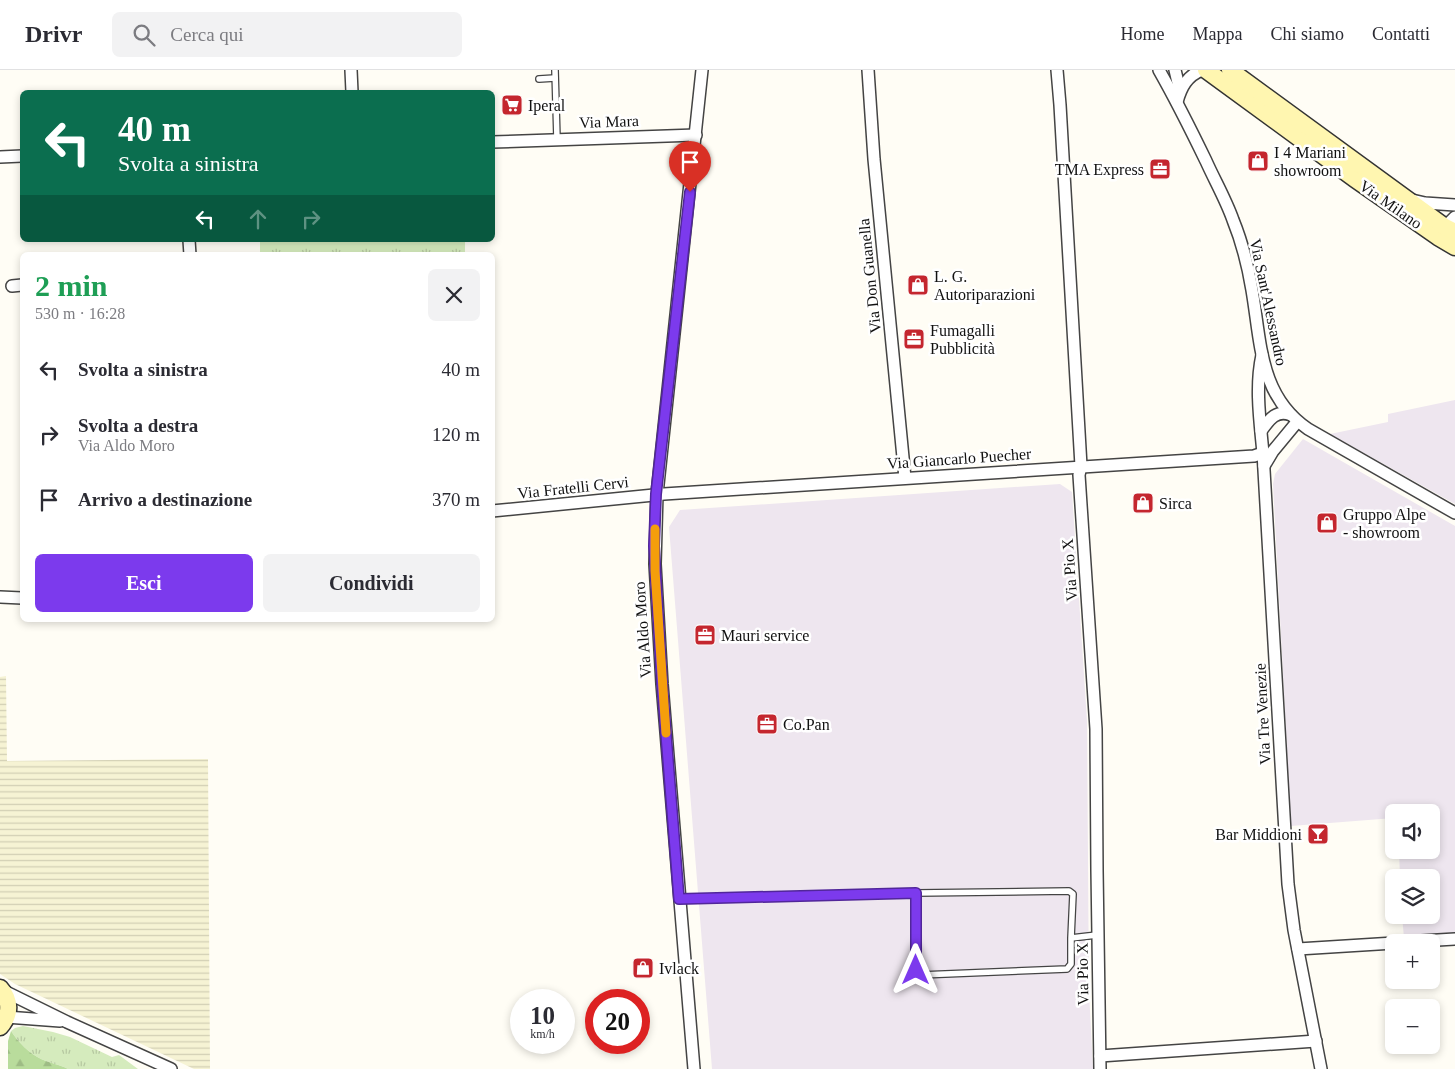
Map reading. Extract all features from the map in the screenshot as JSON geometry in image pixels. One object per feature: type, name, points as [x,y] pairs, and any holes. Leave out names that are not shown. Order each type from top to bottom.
[{"type":"main road","name":"Via Milano","points":[[1206,70],[1355,179],[1452,233]]},
{"type":"main road","name":"Via Milano","points":[[1230,70],[1452,233]]},
{"type":"main road","points":[[1,989],[8,1001],[8,1012],[3,1022]]},
{"type":"street","points":[[351,70],[352,90]]},
{"type":"street","name":"Via Aldo Moro","points":[[694,1069],[662,684],[654,546],[656,494],[702,70]]},
{"type":"street","name":"Via Don Guanella","points":[[868,70],[874,159],[905,478]]},
{"type":"street","name":"Via Pio X","points":[[1057,70],[1081,466],[1079,475],[1096,729],[1100,1069]]},
{"type":"street","points":[[1159,70],[1179,96]]},
{"type":"street","points":[[1175,70],[1179,96]]},
{"type":"street","points":[[1179,96],[1189,78],[1202,70]]},
{"type":"street","name":"Via Sant'Alessandro","points":[[1179,96],[1240,240],[1252,290],[1262,355],[1272,387],[1279,400],[1294,418],[1335,445],[1455,512]]},
{"type":"street","name":"Via Mara","points":[[495,142],[696,135]]},
{"type":"street","points":[[0,156],[20,156]]},
{"type":"street","points":[[1406,199],[1425,203],[1455,205]]},
{"type":"street","name":"Via Tre Venezie","points":[[1262,355],[1258,382],[1288,884],[1298,949],[1321,1069]]},
{"type":"street","points":[[1261,431],[1274,416],[1285,413],[1294,418],[1264,466]]},
{"type":"street","name":"Via Giancarlo Puecher","points":[[656,494],[1254,456],[1263,453]]},
{"type":"street","name":"Via Fratelli Cervi","points":[[495,511],[656,494]]},
{"type":"street","points":[[0,597],[20,598]]},
{"type":"street","points":[[1440,941],[1455,940]]},
{"type":"street","points":[[1298,949],[1385,944]]},
{"type":"street","points":[[1,989],[67,1022],[171,1069]]},
{"type":"street","points":[[3,1022],[67,1022]]},
{"type":"street","points":[[1100,1056],[1316,1041]]},
{"type":"lane","points":[[555,70],[557,139]]},
{"type":"lane","points":[[539,79],[556,78]]},
{"type":"lane","points":[[679,899],[916,893],[1069,892],[1072,894],[1071,964],[1067,969],[921,975],[916,970],[916,893]]},
{"type":"lane","points":[[1071,938],[1098,935]]},
{"type":"shaded area","points":[[1455,400],[1455,504],[1330,434],[1388,422],[1388,414]]},
{"type":"shaded area","points":[[1303,439],[1455,526],[1455,935],[1404,934],[1403,924],[1440,924],[1440,869],[1400,869],[1399,859],[1440,859],[1440,804],[1385,804],[1385,819],[1291,826],[1273,484],[1275,474]]},
{"type":"shaded area","points":[[1060,484],[1072,492],[1087,721],[1089,991],[1093,1069],[712,1069],[669,527],[680,510]]},
{"type":"shaded area","points":[[6,676],[7,761],[208,759],[210,1069],[194,1069],[15,984],[0,974],[0,677]]},
{"type":"green space","points":[[260,242],[465,242],[465,252],[260,252]]},
{"type":"green space","points":[[23,1026],[70,1037],[112,1057],[119,1055],[138,1069],[68,1069],[37,1057],[20,1043],[11,1031]]},
{"type":"green space","points":[[11,1031],[24,1047],[37,1057],[68,1069],[8,1069],[8,1041]]},
{"type":"slow traffic","points":[[655,529],[655,571],[666,733]]},
{"type":"place","name":"Iperal","points":[[512,105]]},
{"type":"place","name":"I 4 Mariani showroom","points":[[1258,161]]},
{"type":"place","name":"TMA Express","points":[[1160,169]]},
{"type":"place","name":"L. G. Autoriparazioni","points":[[918,285]]},
{"type":"place","name":"Fumagalli Pubblicità","points":[[914,339]]},
{"type":"place","name":"Sirca","points":[[1143,503]]},
{"type":"place","name":"Gruppo Alpe - showroom","points":[[1327,523]]},
{"type":"place","name":"Mauri service","points":[[705,635]]},
{"type":"place","name":"Co.Pan","points":[[767,724]]},
{"type":"place","name":"Bar Middioni","points":[[1318,834]]},
{"type":"place","name":"Ivlack","points":[[643,968]]},
{"type":"route","points":[[690,192],[656,494],[654,546],[662,684],[679,899],[916,893],[916,970]]}]
